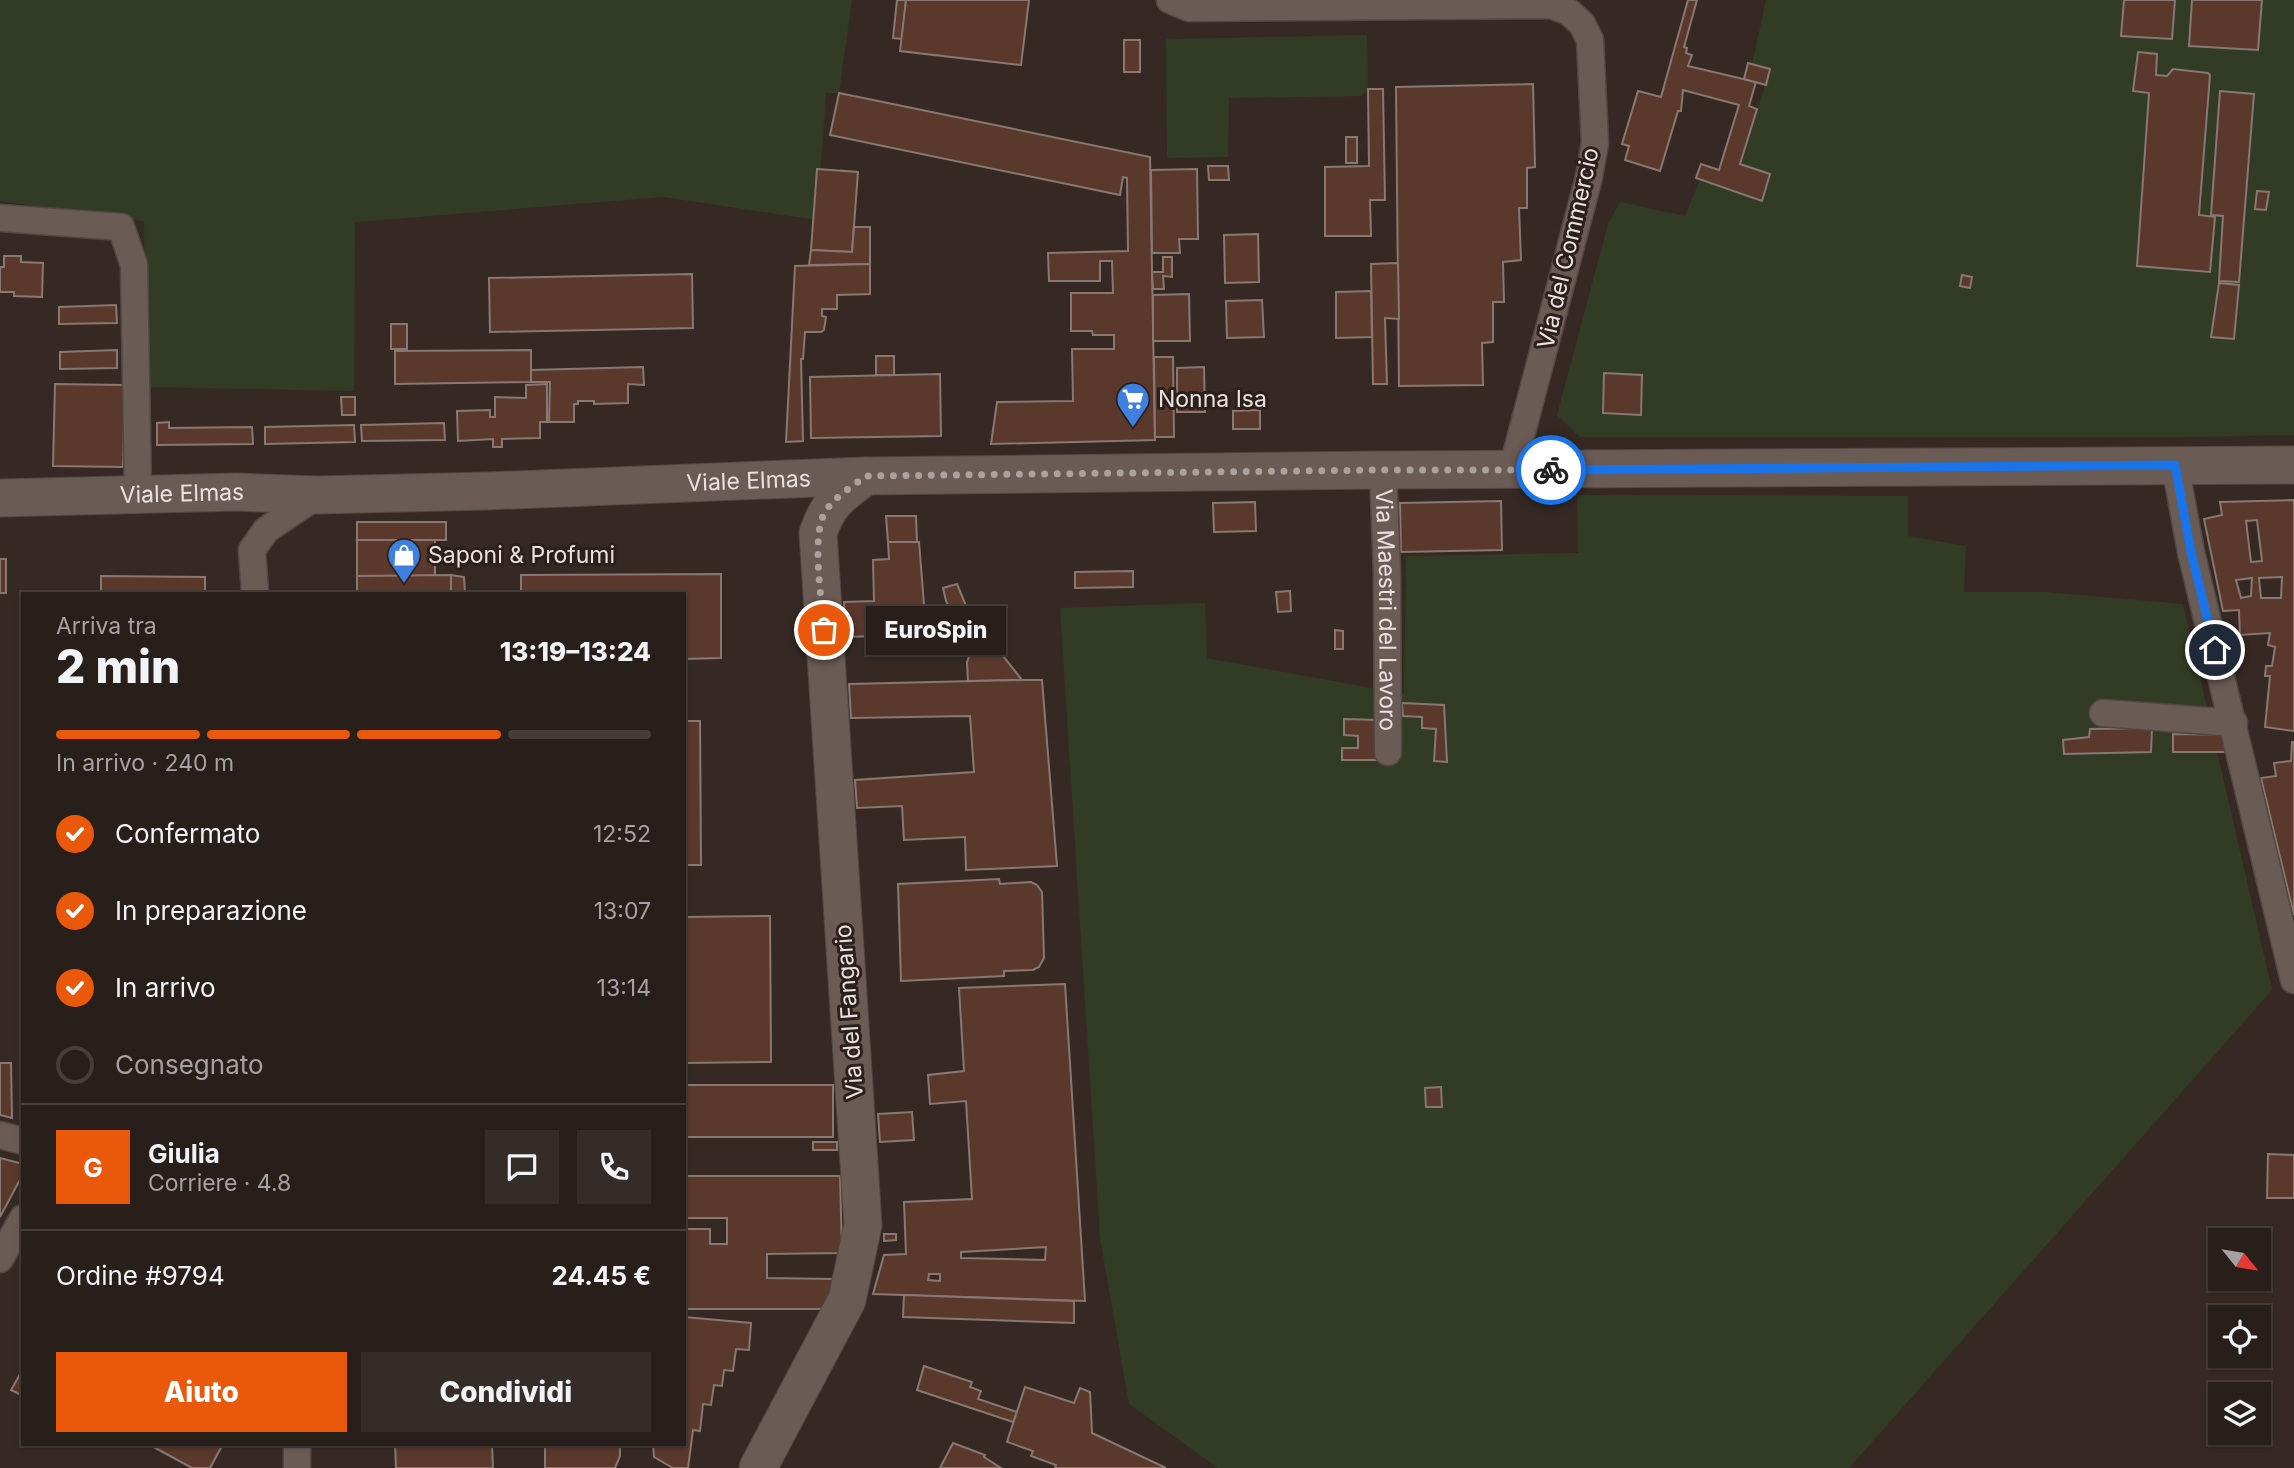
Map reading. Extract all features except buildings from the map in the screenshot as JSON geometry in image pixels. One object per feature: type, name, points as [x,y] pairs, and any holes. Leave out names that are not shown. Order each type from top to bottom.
[{"type":"main road","name":"Viale Elmas","points":[[0,498],[236,492],[318,495],[486,491],[866,476],[2294,465]]},
{"type":"main road","points":[[818,533],[825,512],[866,476]]},
{"type":"main road","points":[[755,479],[783,492],[797,503],[818,533]]},
{"type":"main road","name":"Via del Fangario","points":[[758,1468],[847,1300],[863,1225],[818,533]]},
{"type":"street","name":"Via del Commercio","points":[[1171,0],[1189,8],[1551,5],[1569,12],[1582,24],[1590,40],[1595,143],[1589,177],[1513,470]]},
{"type":"street","points":[[0,218],[121,227],[134,265],[138,494]]},
{"type":"street","points":[[2175,465],[2191,552],[2294,980]]},
{"type":"street","name":"Via Maestri del Lavoro","points":[[1382,470],[1387,573],[1388,752]]},
{"type":"street","points":[[255,592],[252,550],[266,530],[318,495]]},
{"type":"street","points":[[2103,713],[2234,723]]},
{"type":"street","points":[[0,1135],[21,1140]]},
{"type":"street","points":[[0,1259],[21,1222]]},
{"type":"street","points":[[297,1446],[297,1468]]},
{"type":"green space","points":[[0,0],[852,0],[839,93],[826,93],[817,220],[663,197],[355,222],[354,391],[145,387],[144,221],[0,201]]},
{"type":"green space","points":[[1766,0],[2294,0],[2294,435],[1580,437],[1557,415],[1608,224],[1620,202],[1685,216],[1700,180],[1762,200],[1770,174],[1740,164],[1770,70],[1752,65]]},
{"type":"green space","points":[[1367,35],[1368,89],[1362,96],[1229,98],[1228,157],[1167,158],[1166,39]]},
{"type":"green space","points":[[1577,495],[1908,496],[1908,536],[1966,546],[1964,592],[2044,592],[2183,604],[2272,990],[1849,1468],[1218,1468],[1129,1404],[1100,1238],[1060,608],[1205,603],[1207,658],[1404,694],[1406,556],[1578,553]]},
{"type":"way so far","points":[[824,630],[818,533],[825,512],[866,476],[1551,470]]},
{"type":"place","name":"Nonna Isa","points":[[1133,429]]},
{"type":"place","name":"Saponi & Profumi","points":[[404,585]]},
{"type":"place","name":"EuroSpin","points":[[824,630]]},
{"type":"route","points":[[1551,470],[2175,465],[2191,552],[2215,650]]}]
